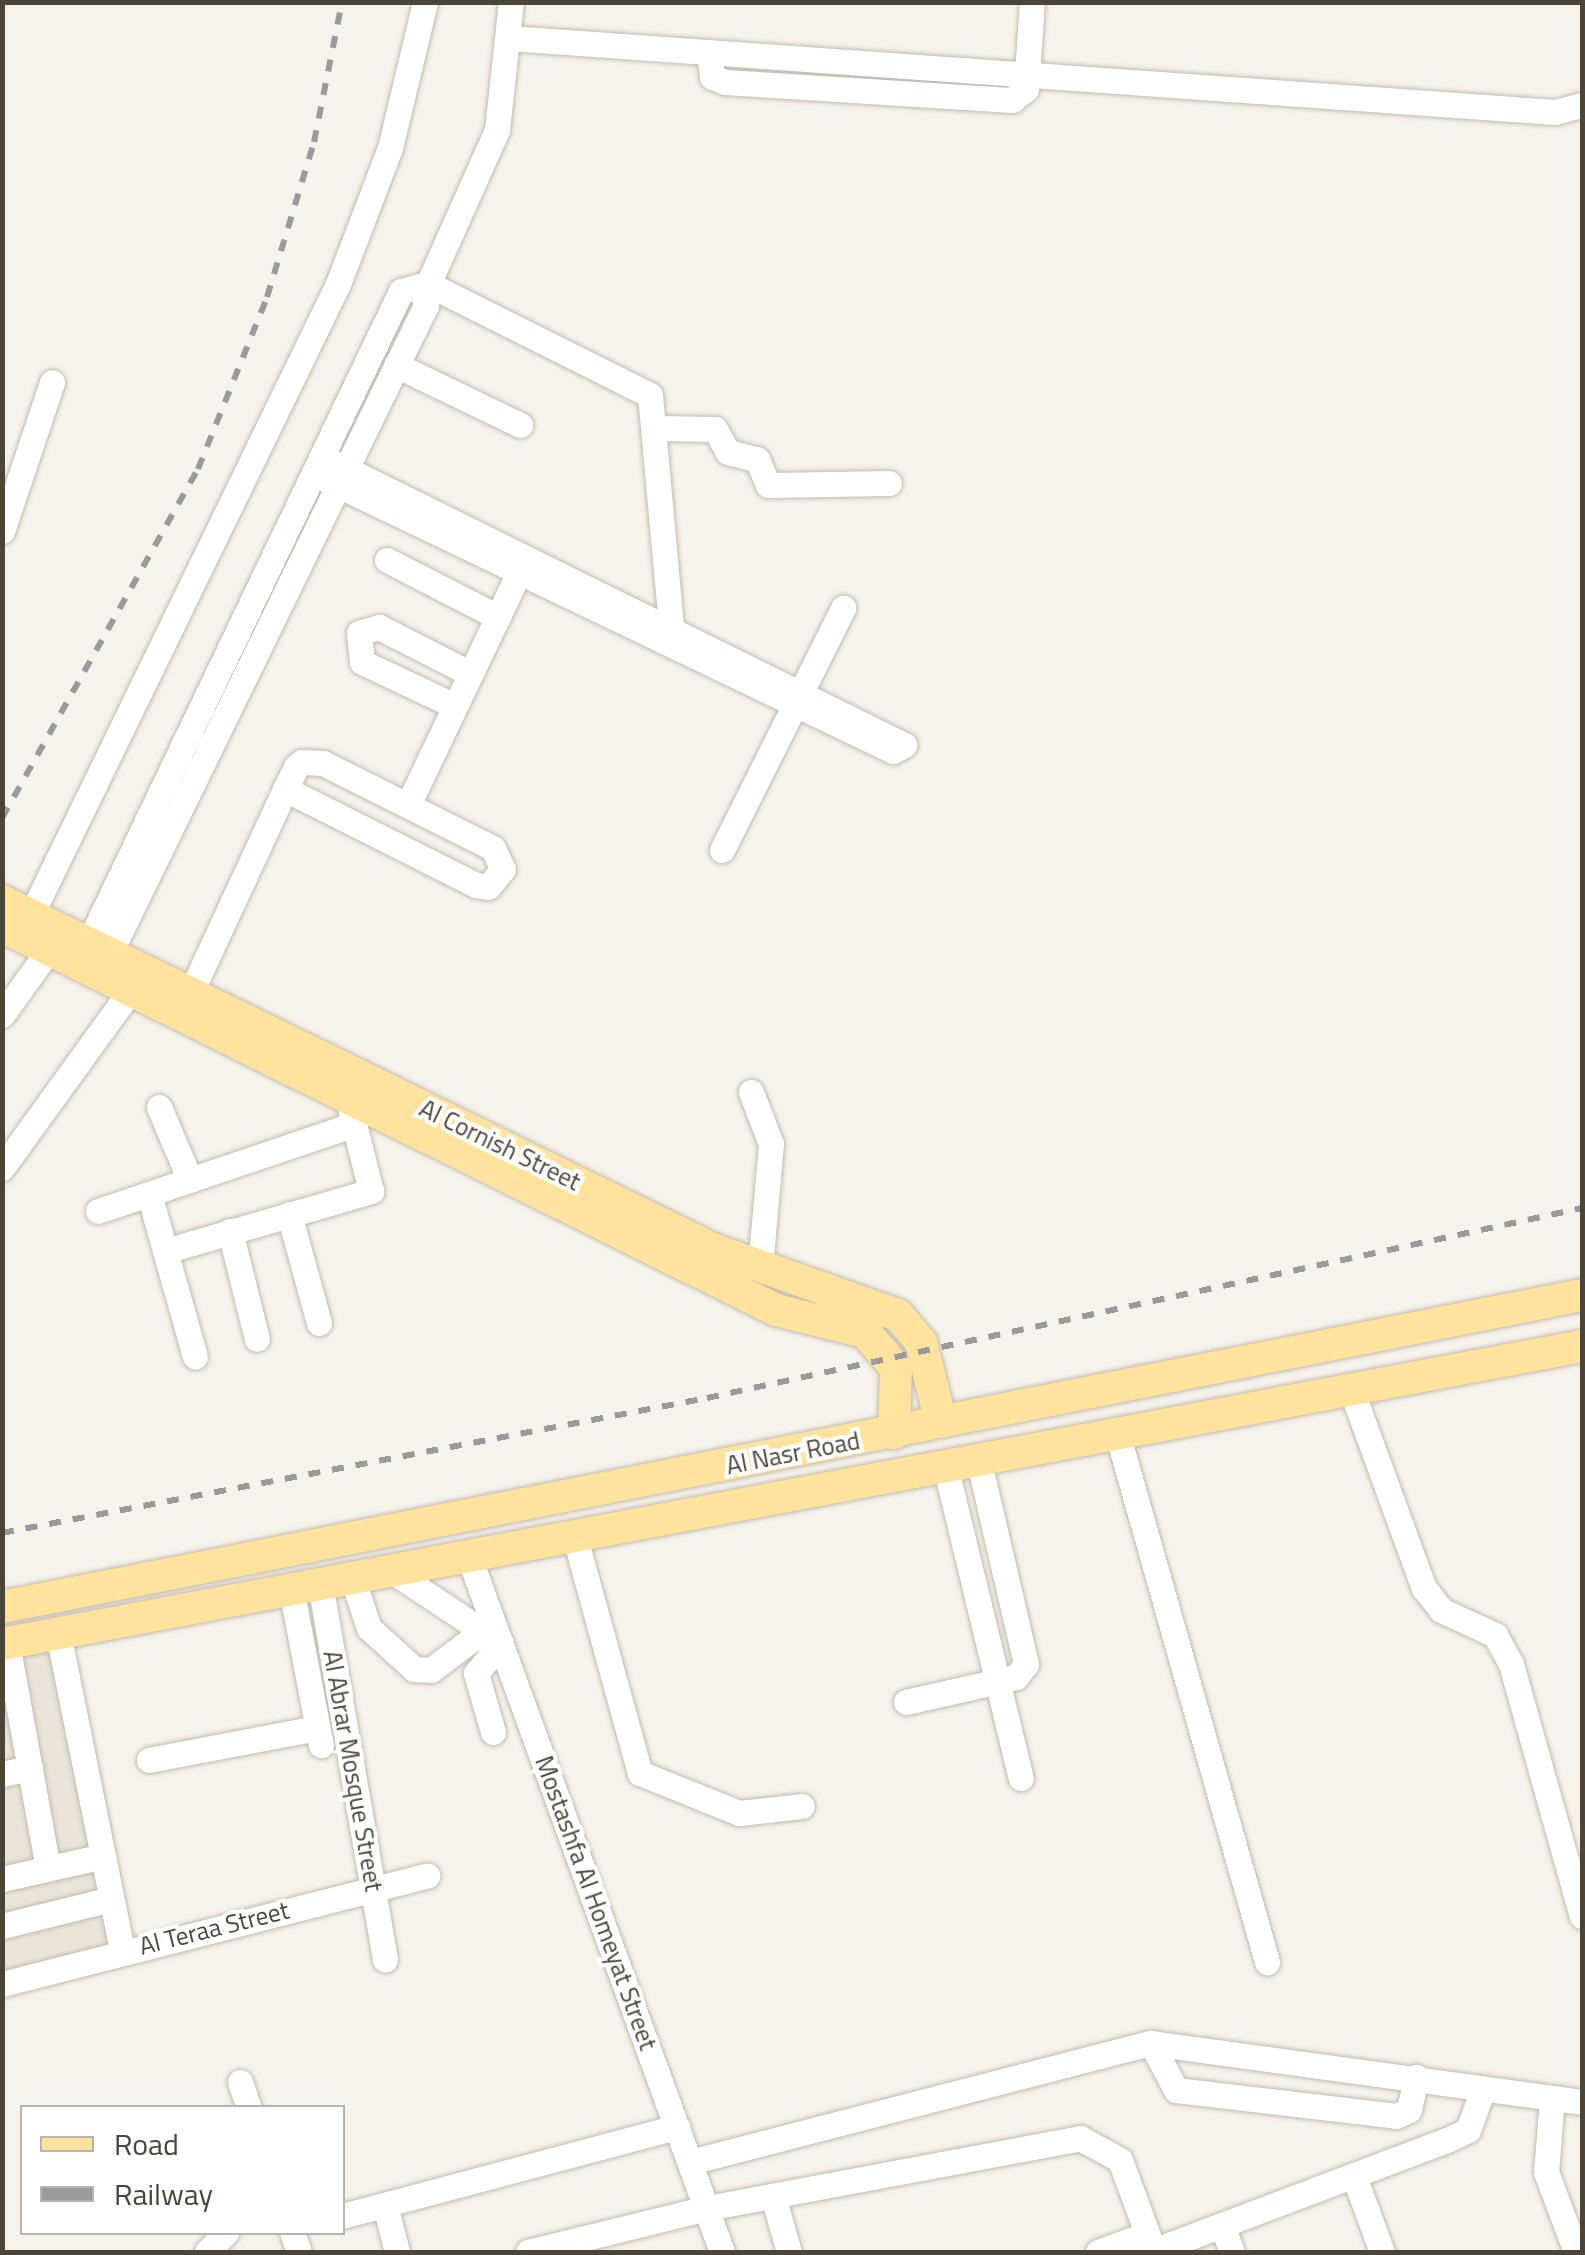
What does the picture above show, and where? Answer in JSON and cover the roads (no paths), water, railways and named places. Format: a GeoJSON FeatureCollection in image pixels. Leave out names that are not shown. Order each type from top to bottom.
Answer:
{"type":"FeatureCollection","features":[{"type":"Feature","properties":{"kind":"main road","name":"Al Cornish Street"},"geometry":{"type":"LineString","coordinates":[[12,914],[99,949],[136,982],[351,1112],[752,1282],[905,1320],[921,1342],[942,1422]]}},
{"type":"Feature","properties":{"kind":"main road","name":"Al Cornish Street"},"geometry":{"type":"LineString","coordinates":[[12,914],[48,951],[136,982],[190,994],[752,1282],[876,1340],[896,1368],[894,1433]]}},
{"type":"Feature","properties":{"kind":"main road","name":"Al Nasr Road"},"geometry":{"type":"LineString","coordinates":[[2,1607],[1582,1295]]}},
{"type":"Feature","properties":{"kind":"main road","name":"Al Nasr Road"},"geometry":{"type":"LineString","coordinates":[[5,1643],[1582,1346]]}},
{"type":"Feature","properties":{"kind":"street"},"geometry":{"type":"LineString","coordinates":[[12,914],[338,284],[390,148],[425,2]]}},
{"type":"Feature","properties":{"kind":"street"},"geometry":{"type":"LineString","coordinates":[[99,949],[206,729],[342,477],[492,146],[511,2]]}},
{"type":"Feature","properties":{"kind":"street"},"geometry":{"type":"LineString","coordinates":[[509,38],[709,52],[712,76],[725,82],[1012,100],[1027,76],[1032,2]]}},
{"type":"Feature","properties":{"kind":"street"},"geometry":{"type":"LineString","coordinates":[[1027,76],[1554,112],[1582,105]]}},
{"type":"Feature","properties":{"kind":"street"},"geometry":{"type":"LineString","coordinates":[[206,729],[318,466],[401,291],[413,284],[635,381],[650,395],[655,428],[659,626]]}},
{"type":"Feature","properties":{"kind":"street"},"geometry":{"type":"LineString","coordinates":[[396,365],[520,424]]}},
{"type":"Feature","properties":{"kind":"street"},"geometry":{"type":"LineString","coordinates":[[2,531],[52,382]]}},
{"type":"Feature","properties":{"kind":"street"},"geometry":{"type":"LineString","coordinates":[[655,428],[715,429],[728,452],[757,459],[764,484],[889,483]]}},
{"type":"Feature","properties":{"kind":"street"},"geometry":{"type":"LineString","coordinates":[[318,466],[519,566],[659,626],[798,696]]}},
{"type":"Feature","properties":{"kind":"street"},"geometry":{"type":"LineString","coordinates":[[387,560],[498,617]]}},
{"type":"Feature","properties":{"kind":"street"},"geometry":{"type":"LineString","coordinates":[[413,853],[413,808],[519,566]]}},
{"type":"Feature","properties":{"kind":"street"},"geometry":{"type":"LineString","coordinates":[[722,850],[843,608]]}},
{"type":"Feature","properties":{"kind":"street"},"geometry":{"type":"LineString","coordinates":[[455,706],[362,662],[358,634],[379,628],[470,674]]}},
{"type":"Feature","properties":{"kind":"street"},"geometry":{"type":"LineString","coordinates":[[190,994],[296,767],[316,760],[494,848],[498,880],[476,885],[286,789]]}},
{"type":"Feature","properties":{"kind":"street"},"geometry":{"type":"LineString","coordinates":[[382,838],[413,808]]}},
{"type":"Feature","properties":{"kind":"street"},"geometry":{"type":"LineString","coordinates":[[2,1015],[48,951]]}},
{"type":"Feature","properties":{"kind":"street"},"geometry":{"type":"LineString","coordinates":[[2,1168],[136,982]]}},
{"type":"Feature","properties":{"kind":"street"},"geometry":{"type":"LineString","coordinates":[[751,1092],[772,1144],[752,1282]]}},
{"type":"Feature","properties":{"kind":"street"},"geometry":{"type":"LineString","coordinates":[[158,1108],[190,1180]]}},
{"type":"Feature","properties":{"kind":"street"},"geometry":{"type":"LineString","coordinates":[[98,1211],[190,1180],[351,1112],[373,1188],[165,1250]]}},
{"type":"Feature","properties":{"kind":"street"},"geometry":{"type":"LineString","coordinates":[[149,1194],[195,1357]]}},
{"type":"Feature","properties":{"kind":"street"},"geometry":{"type":"LineString","coordinates":[[288,1214],[320,1323]]}},
{"type":"Feature","properties":{"kind":"street"},"geometry":{"type":"LineString","coordinates":[[230,1232],[257,1339]]}},
{"type":"Feature","properties":{"kind":"street"},"geometry":{"type":"LineString","coordinates":[[1352,1389],[1424,1588],[1441,1610],[1495,1635],[1512,1664],[1582,1916]]}},
{"type":"Feature","properties":{"kind":"street"},"geometry":{"type":"LineString","coordinates":[[1118,1436],[1267,1962]]}},
{"type":"Feature","properties":{"kind":"street"},"geometry":{"type":"LineString","coordinates":[[906,1702],[1016,1677],[1027,1648],[979,1462]]}},
{"type":"Feature","properties":{"kind":"street"},"geometry":{"type":"LineString","coordinates":[[946,1468],[1021,1778]]}},
{"type":"Feature","properties":{"kind":"street"},"geometry":{"type":"LineString","coordinates":[[574,1534],[640,1773],[740,1813],[802,1806]]}},
{"type":"Feature","properties":{"kind":"street","name":"Mostashfa Al Homeyat Street"},"geometry":{"type":"LineString","coordinates":[[468,1554],[494,1639],[722,2252]]}},
{"type":"Feature","properties":{"kind":"street"},"geometry":{"type":"LineString","coordinates":[[388,1570],[494,1639]]}},
{"type":"Feature","properties":{"kind":"street"},"geometry":{"type":"LineString","coordinates":[[321,1582],[414,1669],[431,1670],[494,1639]]}},
{"type":"Feature","properties":{"kind":"street"},"geometry":{"type":"LineString","coordinates":[[149,1760],[319,1736],[321,1582]]}},
{"type":"Feature","properties":{"kind":"street","name":"Al Abrar Mosque Street"},"geometry":{"type":"LineString","coordinates":[[321,1582],[385,1959]]}},
{"type":"Feature","properties":{"kind":"street"},"geometry":{"type":"LineString","coordinates":[[58,1633],[122,1950]]}},
{"type":"Feature","properties":{"kind":"street"},"geometry":{"type":"LineString","coordinates":[[493,1732],[476,1673],[494,1639]]}},
{"type":"Feature","properties":{"kind":"street"},"geometry":{"type":"LineString","coordinates":[[5,1643],[20,1756],[48,1868]]}},
{"type":"Feature","properties":{"kind":"street"},"geometry":{"type":"LineString","coordinates":[[2,1774],[20,1756]]}},
{"type":"Feature","properties":{"kind":"street"},"geometry":{"type":"LineString","coordinates":[[2,1879],[103,1856]]}},
{"type":"Feature","properties":{"kind":"street","name":"Al Teraa Street"},"geometry":{"type":"LineString","coordinates":[[2,1984],[122,1950],[427,1876]]}},
{"type":"Feature","properties":{"kind":"street"},"geometry":{"type":"LineString","coordinates":[[2,1926],[112,1899]]}},
{"type":"Feature","properties":{"kind":"street"},"geometry":{"type":"LineString","coordinates":[[1151,2043],[1164,2082],[1176,2090],[1396,2116],[1410,2110],[1416,2078]]}},
{"type":"Feature","properties":{"kind":"street"},"geometry":{"type":"LineString","coordinates":[[690,2162],[1151,2043],[1582,2102]]}},
{"type":"Feature","properties":{"kind":"street"},"geometry":{"type":"LineString","coordinates":[[240,2082],[248,2105]]}},
{"type":"Feature","properties":{"kind":"street"},"geometry":{"type":"LineString","coordinates":[[1098,2252],[1151,2246],[1222,2225],[1468,2130],[1483,2088]]}},
{"type":"Feature","properties":{"kind":"street"},"geometry":{"type":"LineString","coordinates":[[1552,2098],[1546,2172],[1573,2218],[1576,2252]]}},
{"type":"Feature","properties":{"kind":"street"},"geometry":{"type":"LineString","coordinates":[[345,2215],[677,2127]]}},
{"type":"Feature","properties":{"kind":"street"},"geometry":{"type":"LineString","coordinates":[[528,2252],[629,2241],[707,2208],[1080,2138],[1120,2160],[1151,2246]]}},
{"type":"Feature","properties":{"kind":"street"},"geometry":{"type":"LineString","coordinates":[[1354,2176],[1382,2252]]}},
{"type":"Feature","properties":{"kind":"street"},"geometry":{"type":"LineString","coordinates":[[773,2196],[789,2252]]}},
{"type":"Feature","properties":{"kind":"street"},"geometry":{"type":"LineString","coordinates":[[384,2204],[396,2252]]}},
{"type":"Feature","properties":{"kind":"street"},"geometry":{"type":"LineString","coordinates":[[1222,2225],[1232,2252]]}},
{"type":"Feature","properties":{"kind":"railway"},"geometry":{"type":"LineString","coordinates":[[2,818],[198,469],[267,297],[314,142],[342,2]]}},
{"type":"Feature","properties":{"kind":"railway"},"geometry":{"type":"LineString","coordinates":[[2,1533],[707,1398],[1582,1208]]}}]}
